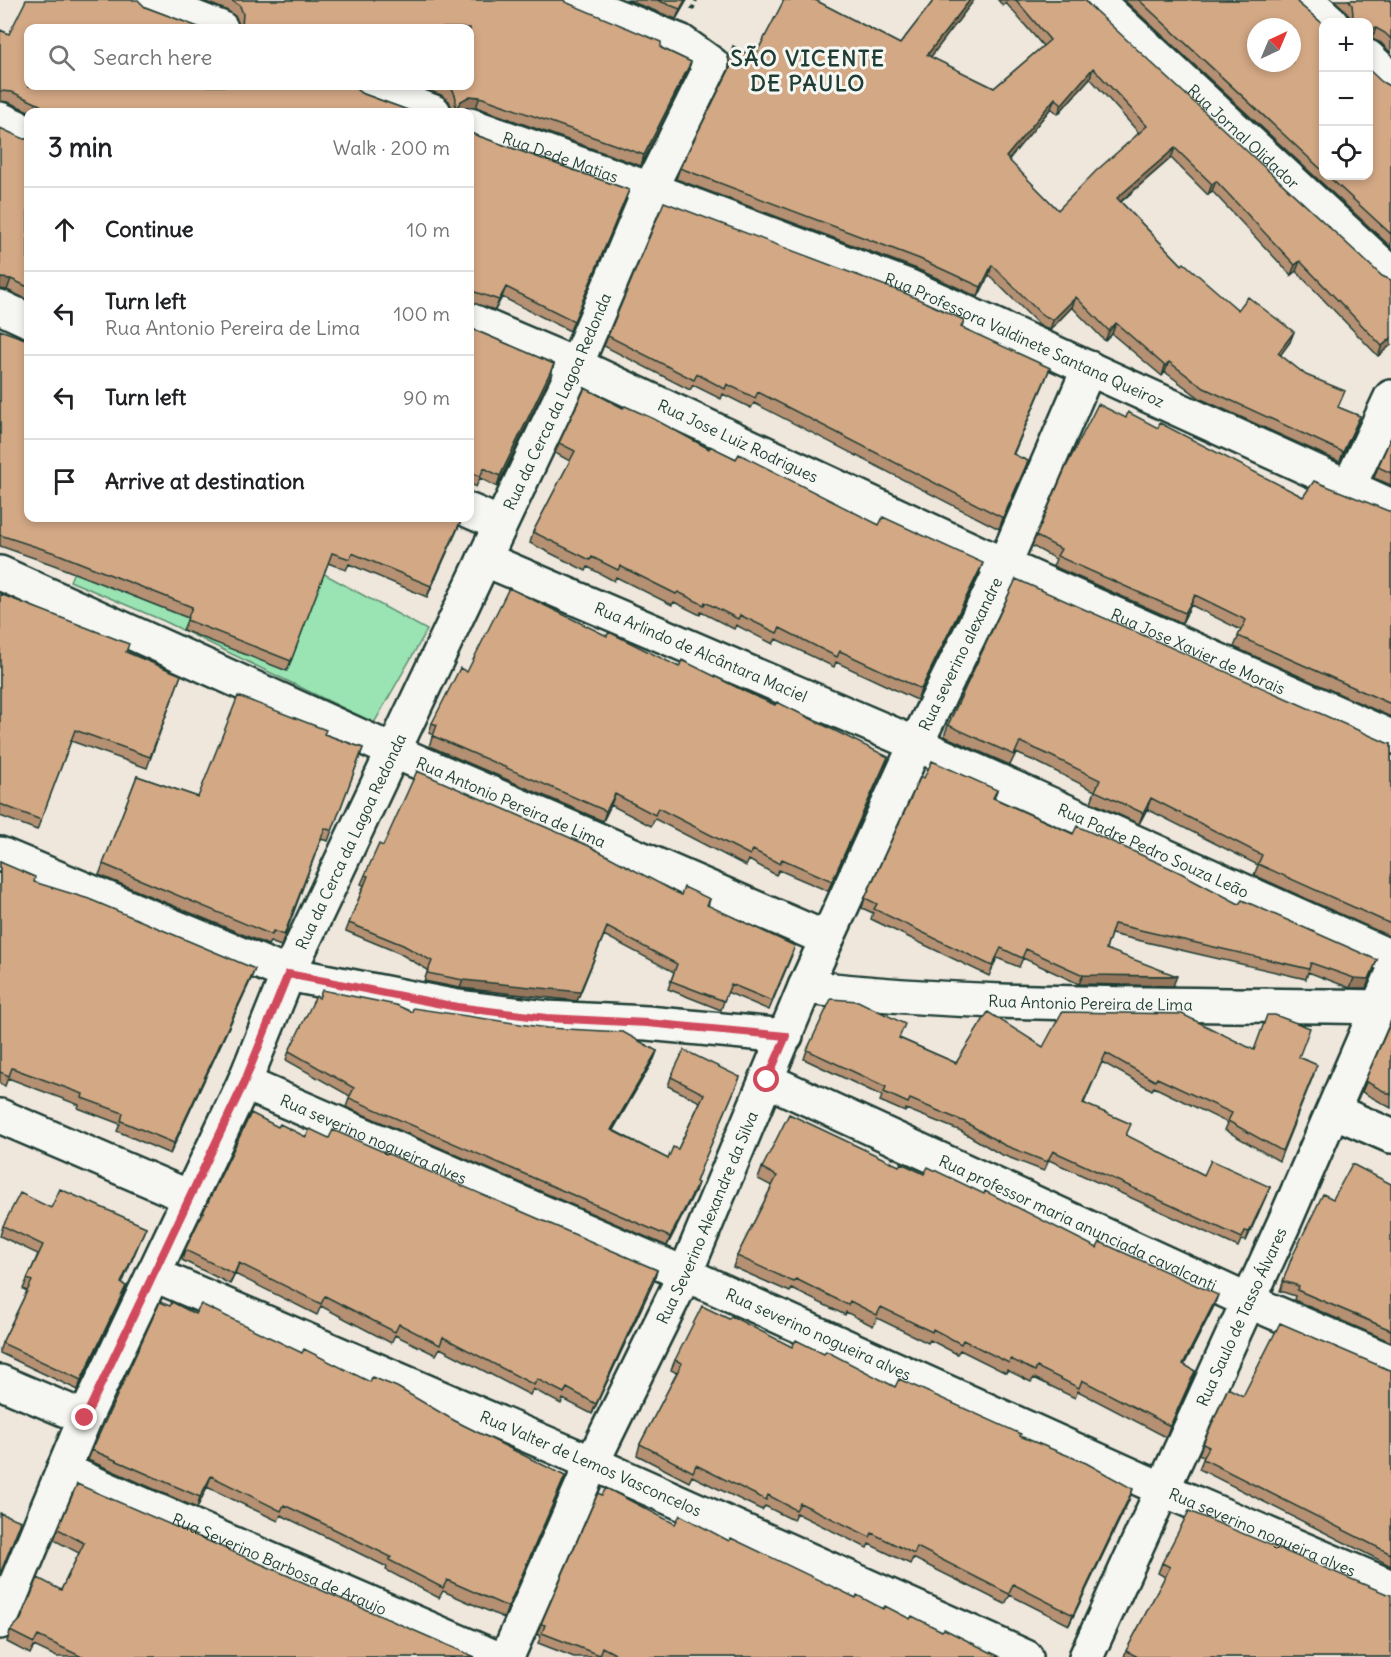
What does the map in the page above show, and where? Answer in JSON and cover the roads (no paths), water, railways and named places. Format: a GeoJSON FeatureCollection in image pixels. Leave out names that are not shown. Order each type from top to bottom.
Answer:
{"type":"FeatureCollection","features":[{"type":"Feature","properties":{"kind":"street"},"geometry":{"type":"LineString","coordinates":[[150,0],[211,24]]}},
{"type":"Feature","properties":{"kind":"street","name":"Rua da Cerca da Lagoa Redonda"},"geometry":{"type":"LineString","coordinates":[[0,1622],[85,1418],[244,1083],[288,974],[576,365],[650,189],[711,64],[680,41],[575,0]]}},
{"type":"Feature","properties":{"kind":"street","name":"Rua Jornal Olidador"},"geometry":{"type":"LineString","coordinates":[[1096,0],[1391,273]]}},
{"type":"Feature","properties":{"kind":"street"},"geometry":{"type":"LineString","coordinates":[[1307,0],[1327,18]]}},
{"type":"Feature","properties":{"kind":"street"},"geometry":{"type":"LineString","coordinates":[[1373,62],[1391,78]]}},
{"type":"Feature","properties":{"kind":"street"},"geometry":{"type":"LineString","coordinates":[[375,90],[423,108]]}},
{"type":"Feature","properties":{"kind":"street"},"geometry":{"type":"LineString","coordinates":[[0,119],[24,130]]}},
{"type":"Feature","properties":{"kind":"street","name":"Rua Dede Matias"},"geometry":{"type":"LineString","coordinates":[[474,126],[650,189]]}},
{"type":"Feature","properties":{"kind":"street","name":"Rua Professora Valdinete Santana Queiroz"},"geometry":{"type":"LineString","coordinates":[[650,189],[910,287],[1391,506]]}},
{"type":"Feature","properties":{"kind":"street"},"geometry":{"type":"LineString","coordinates":[[0,307],[24,318]]}},
{"type":"Feature","properties":{"kind":"street","name":"Rua Jose Luiz Rodrigues"},"geometry":{"type":"LineString","coordinates":[[474,322],[576,365],[1004,565]]}},
{"type":"Feature","properties":{"kind":"street"},"geometry":{"type":"LineString","coordinates":[[1004,565],[1089,368]]}},
{"type":"Feature","properties":{"kind":"street"},"geometry":{"type":"LineString","coordinates":[[1350,486],[1391,397]]}},
{"type":"Feature","properties":{"kind":"street"},"geometry":{"type":"LineString","coordinates":[[474,513],[500,524]]}},
{"type":"Feature","properties":{"kind":"street","name":"Rua Arlindo de Alcântara Maciel"},"geometry":{"type":"LineString","coordinates":[[483,559],[916,744]]}},
{"type":"Feature","properties":{"kind":"street","name":"Rua Jose Xavier de Morais"},"geometry":{"type":"LineString","coordinates":[[1004,565],[1391,736]]}},
{"type":"Feature","properties":{"kind":"street","name":"Rua severino alexandre"},"geometry":{"type":"LineString","coordinates":[[916,744],[1004,565]]}},
{"type":"Feature","properties":{"kind":"street","name":"Rua Antonio Pereira de Lima"},"geometry":{"type":"LineString","coordinates":[[0,573],[393,752],[827,939]]}},
{"type":"Feature","properties":{"kind":"street","name":"Rua Severino Alexandre da Silva"},"geometry":{"type":"LineString","coordinates":[[507,1657],[592,1463],[685,1274],[805,987],[916,744]]}},
{"type":"Feature","properties":{"kind":"street","name":"Rua Padre Pedro Souza Leão"},"geometry":{"type":"LineString","coordinates":[[916,744],[1388,983]]}},
{"type":"Feature","properties":{"kind":"street"},"geometry":{"type":"LineString","coordinates":[[0,854],[288,974],[457,1007],[546,1018],[647,1023],[786,1036]]}},
{"type":"Feature","properties":{"kind":"street","name":"Rua Antonio Pereira de Lima"},"geometry":{"type":"LineString","coordinates":[[805,987],[858,993],[990,999],[1388,983]]}},
{"type":"Feature","properties":{"kind":"street","name":"Rua Saulo de Tasso Álvares"},"geometry":{"type":"LineString","coordinates":[[1086,1657],[1334,1111],[1388,983]]}},
{"type":"Feature","properties":{"kind":"street","name":"Rua professor maria anunciada cavalcanti"},"geometry":{"type":"LineString","coordinates":[[767,1080],[1248,1301],[1391,1362]]}},
{"type":"Feature","properties":{"kind":"street","name":"Rua severino nogueira alves"},"geometry":{"type":"LineString","coordinates":[[244,1083],[685,1274],[1162,1489],[1391,1587]]}},
{"type":"Feature","properties":{"kind":"street"},"geometry":{"type":"LineString","coordinates":[[1334,1111],[1391,1136]]}},
{"type":"Feature","properties":{"kind":"street"},"geometry":{"type":"LineString","coordinates":[[0,1116],[189,1197]]}},
{"type":"Feature","properties":{"kind":"street","name":"Rua Valter de Lemos Vasconcelos"},"geometry":{"type":"LineString","coordinates":[[153,1274],[592,1463],[1026,1657]]}},
{"type":"Feature","properties":{"kind":"street"},"geometry":{"type":"LineString","coordinates":[[0,1382],[85,1418]]}},
{"type":"Feature","properties":{"kind":"street","name":"Rua Severino Barbosa de Araujo"},"geometry":{"type":"LineString","coordinates":[[63,1470],[494,1657]]}},
{"type":"Feature","properties":{"kind":"district","name":"SÃO VICENTE DE PAULO"},"geometry":{"type":"Point","coordinates":[808,70]}}]}
